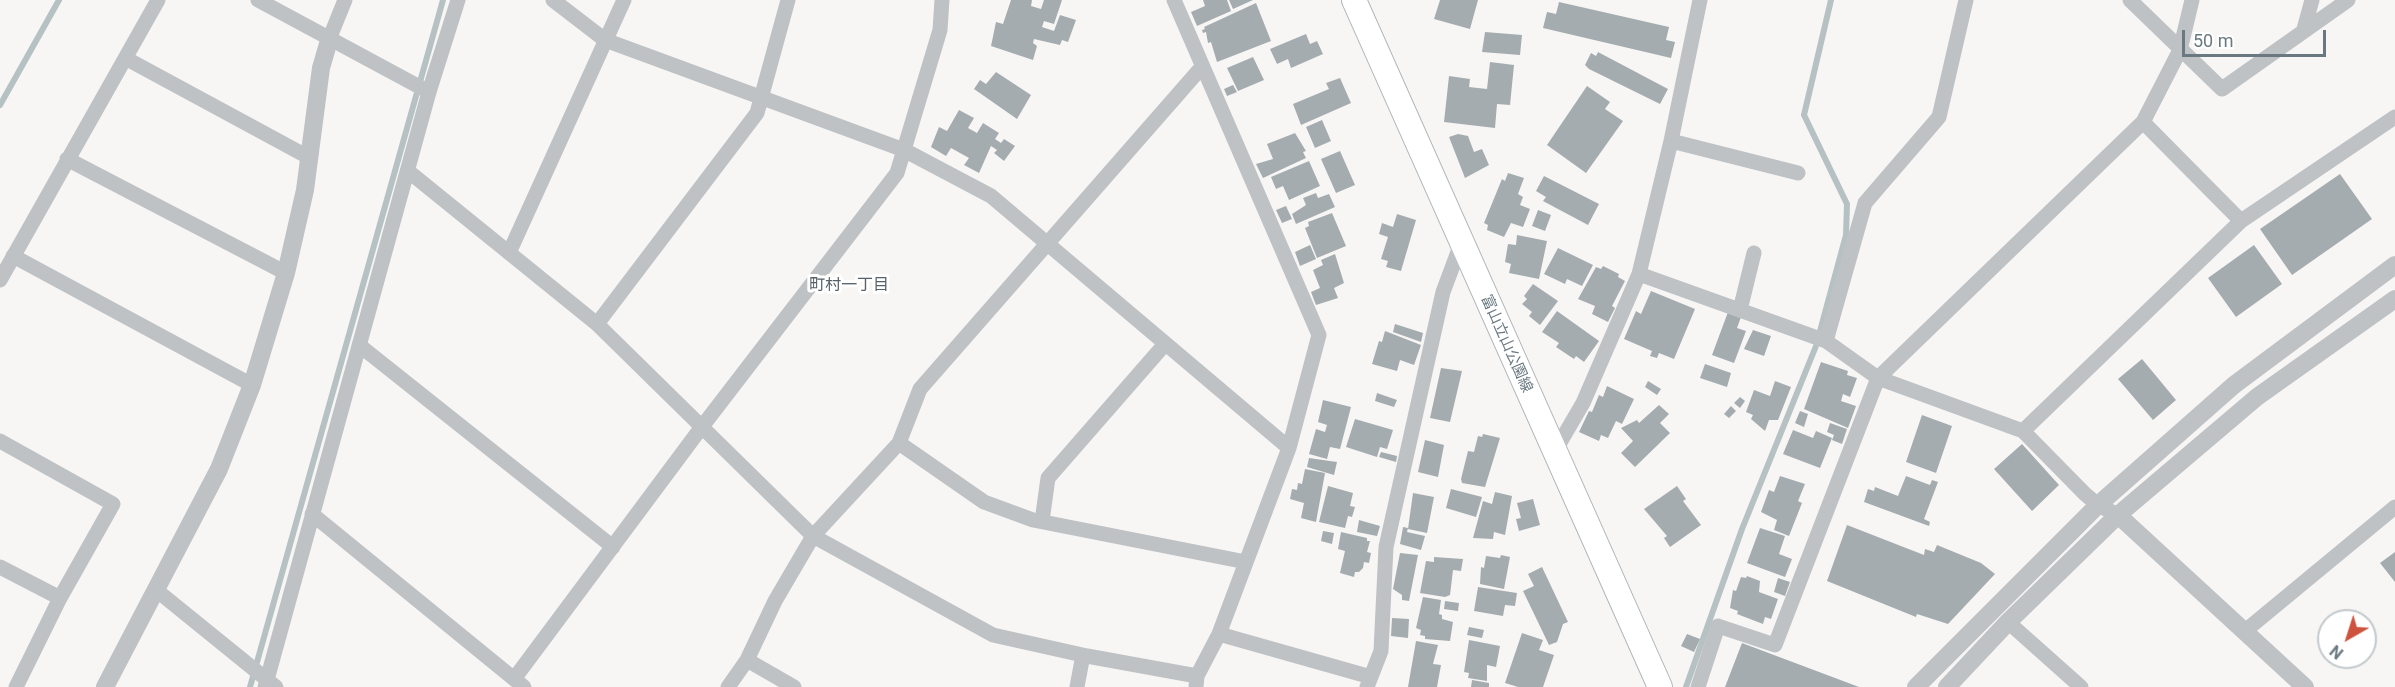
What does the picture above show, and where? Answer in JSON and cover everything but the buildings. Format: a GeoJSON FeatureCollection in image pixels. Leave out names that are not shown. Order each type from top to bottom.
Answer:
{"type":"FeatureCollection","features":[{"type":"Feature","properties":{"kind":"main road","name":"富山立山公園線"},"geometry":{"type":"LineString","coordinates":[[1354,0],[1660,687]]}},
{"type":"Feature","properties":{"kind":"street"},"geometry":{"type":"LineString","coordinates":[[0,280],[158,0]]}},
{"type":"Feature","properties":{"kind":"street"},"geometry":{"type":"LineString","coordinates":[[258,0],[429,92]]}},
{"type":"Feature","properties":{"kind":"street"},"geometry":{"type":"LineString","coordinates":[[105,687],[219,469],[252,385],[286,273],[309,158],[321,68],[330,37],[345,0]]}},
{"type":"Feature","properties":{"kind":"street"},"geometry":{"type":"LineString","coordinates":[[155,590],[269,684],[312,514],[429,92],[458,0]]}},
{"type":"Feature","properties":{"kind":"street"},"geometry":{"type":"LineString","coordinates":[[553,0],[605,40],[904,150],[991,196],[1289,448]]}},
{"type":"Feature","properties":{"kind":"street"},"geometry":{"type":"LineString","coordinates":[[509,253],[624,0]]}},
{"type":"Feature","properties":{"kind":"street"},"geometry":{"type":"LineString","coordinates":[[597,324],[757,113],[764,97],[788,0]]}},
{"type":"Feature","properties":{"kind":"street"},"geometry":{"type":"LineString","coordinates":[[312,514],[519,683],[613,547],[701,428],[897,173],[940,30],[942,0]]}},
{"type":"Feature","properties":{"kind":"street"},"geometry":{"type":"LineString","coordinates":[[408,171],[597,324],[813,536],[993,635],[1196,681],[1219,634],[1289,448],[1319,335],[1219,102],[1201,68],[1174,0]]}},
{"type":"Feature","properties":{"kind":"street"},"geometry":{"type":"LineString","coordinates":[[1555,451],[1583,403],[1639,274],[1671,141],[1700,0]]}},
{"type":"Feature","properties":{"kind":"street"},"geometry":{"type":"LineString","coordinates":[[1826,341],[1865,202],[1940,117],[1966,0]]}},
{"type":"Feature","properties":{"kind":"street"},"geometry":{"type":"LineString","coordinates":[[2130,0],[2222,89],[2348,0]]}},
{"type":"Feature","properties":{"kind":"street"},"geometry":{"type":"LineString","coordinates":[[1698,687],[1718,626],[1775,645],[1878,378],[2143,122],[2180,50],[2192,0]]}},
{"type":"Feature","properties":{"kind":"street"},"geometry":{"type":"LineString","coordinates":[[2304,29],[2312,0]]}},
{"type":"Feature","properties":{"kind":"street"},"geometry":{"type":"LineString","coordinates":[[127,58],[309,158]]}},
{"type":"Feature","properties":{"kind":"street"},"geometry":{"type":"LineString","coordinates":[[728,687],[747,660],[775,601],[813,536],[900,443],[920,389],[1201,68]]}},
{"type":"Feature","properties":{"kind":"street"},"geometry":{"type":"LineString","coordinates":[[2023,431],[2241,220],[2395,117]]}},
{"type":"Feature","properties":{"kind":"street"},"geometry":{"type":"LineString","coordinates":[[2143,122],[2241,220]]}},
{"type":"Feature","properties":{"kind":"street"},"geometry":{"type":"LineString","coordinates":[[1671,141],[1798,172]]}},
{"type":"Feature","properties":{"kind":"street"},"geometry":{"type":"LineString","coordinates":[[67,159],[286,273]]}},
{"type":"Feature","properties":{"kind":"street"},"geometry":{"type":"LineString","coordinates":[[1219,634],[1369,682],[1381,651],[1386,547],[1443,292],[1461,244]]}},
{"type":"Feature","properties":{"kind":"street"},"geometry":{"type":"LineString","coordinates":[[1740,310],[1754,253]]}},
{"type":"Feature","properties":{"kind":"street"},"geometry":{"type":"LineString","coordinates":[[13,256],[252,385]]}},
{"type":"Feature","properties":{"kind":"street"},"geometry":{"type":"LineString","coordinates":[[1916,687],[2098,505],[2234,386],[2395,265]]}},
{"type":"Feature","properties":{"kind":"street"},"geometry":{"type":"LineString","coordinates":[[1639,274],[1826,341],[1878,378],[2023,431],[2098,505],[2118,515],[2305,687]]}},
{"type":"Feature","properties":{"kind":"street"},"geometry":{"type":"LineString","coordinates":[[1947,687],[2008,622],[2118,515],[2257,397],[2395,298]]}},
{"type":"Feature","properties":{"kind":"street"},"geometry":{"type":"LineString","coordinates":[[1042,521],[1048,478],[1165,344]]}},
{"type":"Feature","properties":{"kind":"street"},"geometry":{"type":"LineString","coordinates":[[359,345],[613,547]]}},
{"type":"Feature","properties":{"kind":"street"},"geometry":{"type":"LineString","coordinates":[[0,441],[113,504],[60,598],[16,687]]}},
{"type":"Feature","properties":{"kind":"street"},"geometry":{"type":"LineString","coordinates":[[900,443],[984,502],[1042,521],[1246,562]]}},
{"type":"Feature","properties":{"kind":"street"},"geometry":{"type":"LineString","coordinates":[[2245,632],[2395,507]]}},
{"type":"Feature","properties":{"kind":"street"},"geometry":{"type":"LineString","coordinates":[[0,567],[60,598]]}},
{"type":"Feature","properties":{"kind":"street"},"geometry":{"type":"LineString","coordinates":[[2008,622],[2081,687]]}},
{"type":"Feature","properties":{"kind":"street"},"geometry":{"type":"LineString","coordinates":[[1077,687],[1083,655]]}},
{"type":"Feature","properties":{"kind":"street"},"geometry":{"type":"LineString","coordinates":[[747,660],[794,687]]}},
{"type":"Feature","properties":{"kind":"waterway"},"geometry":{"type":"LineString","coordinates":[[0,105],[59,0]]}},
{"type":"Feature","properties":{"kind":"waterway"},"geometry":{"type":"LineString","coordinates":[[250,687],[443,0]]}},
{"type":"Feature","properties":{"kind":"waterway"},"geometry":{"type":"LineString","coordinates":[[1686,687],[1742,529],[1816,346],[1846,235],[1847,204],[1804,115],[1831,0]]}},
{"type":"Feature","properties":{"kind":"district","name":"町村一丁目"},"geometry":{"type":"Point","coordinates":[849,286]}}]}
